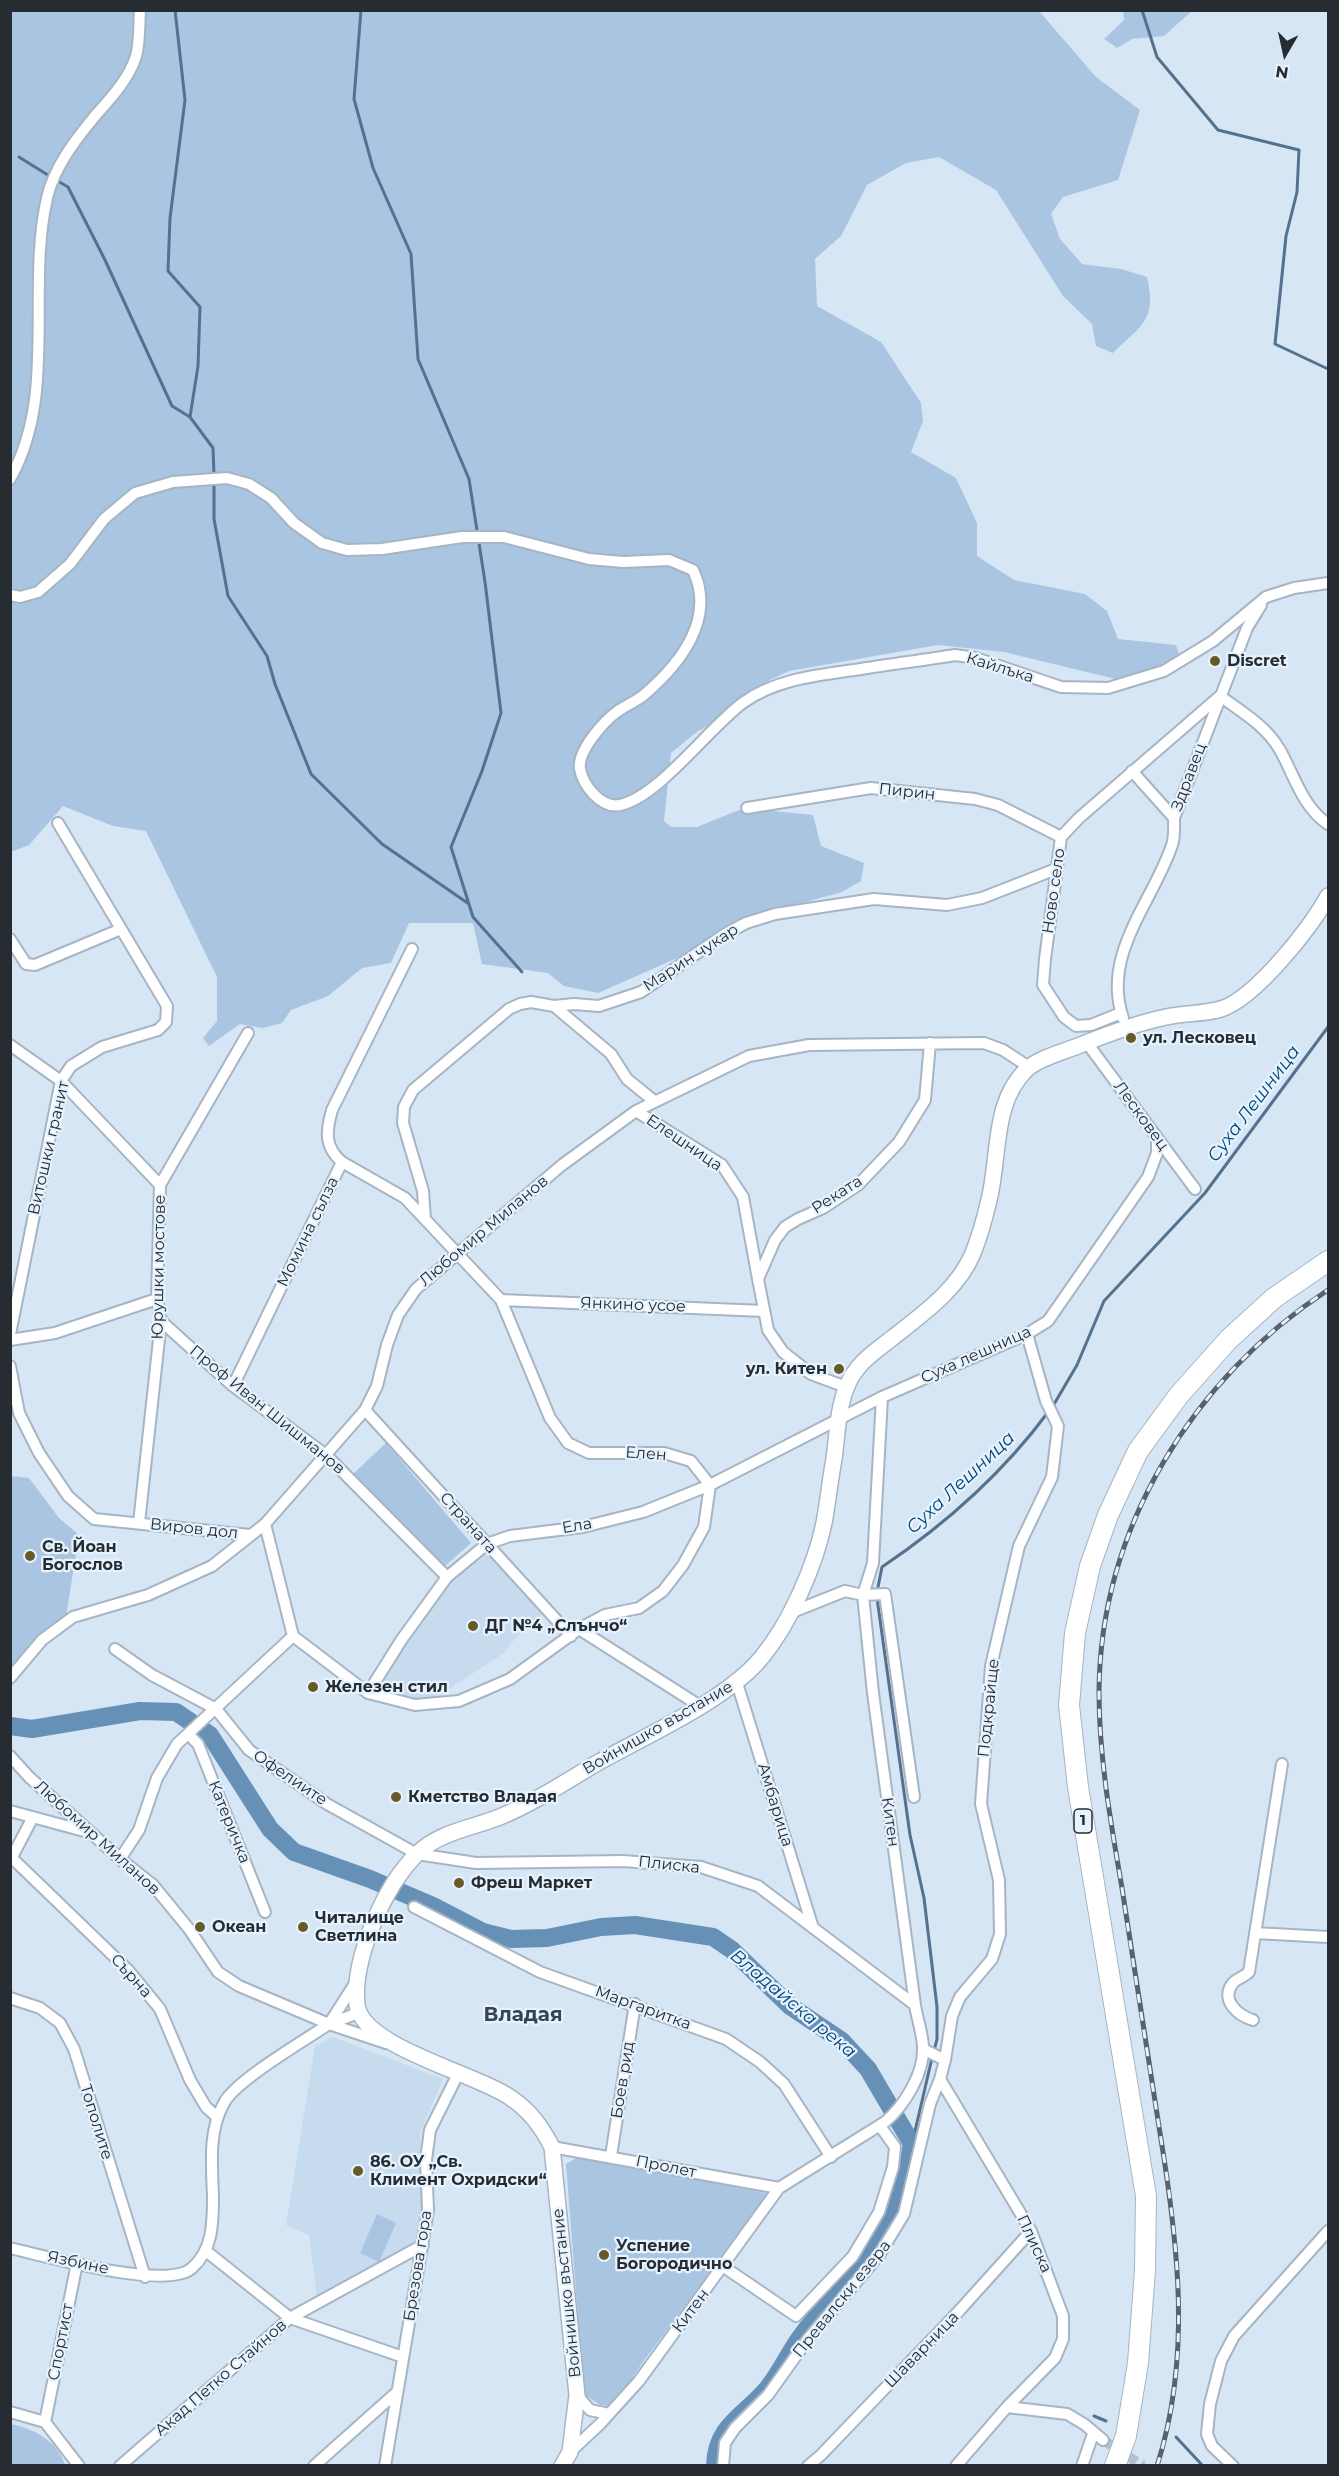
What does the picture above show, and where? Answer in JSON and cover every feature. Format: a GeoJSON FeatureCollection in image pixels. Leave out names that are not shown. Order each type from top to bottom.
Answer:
{"type":"FeatureCollection","features":[{"type":"Feature","properties":{"kind":"highway","name":"1"},"geometry":{"type":"LineString","coordinates":[[1115,2466],[1126,2436],[1138,2363],[1145,2270],[1146,2196],[1078,1787],[1069,1705],[1075,1633],[1090,1566],[1108,1515],[1138,1451],[1179,1395],[1229,1339],[1274,1298],[1329,1261]]}},
{"type":"Feature","properties":{"kind":"street"},"geometry":{"type":"LineString","coordinates":[[10,480],[20,463],[31,431],[37,393],[40,260],[48,197],[61,163],[93,118],[121,86],[136,56],[140,10]]}},
{"type":"Feature","properties":{"kind":"street","name":"Кайлъка"},"geometry":{"type":"LineString","coordinates":[[10,595],[20,597],[38,592],[70,564],[104,519],[135,493],[173,482],[221,478],[249,484],[271,498],[294,523],[322,543],[347,550],[382,549],[471,537],[504,537],[589,559],[623,562],[669,560],[693,570],[699,584],[702,604],[697,629],[675,662],[644,695],[617,711],[584,748],[579,762],[582,779],[598,799],[617,806],[644,796],[744,702],[772,687],[799,678],[955,655],[976,658],[1061,687],[1108,688],[1164,671],[1213,641],[1266,597],[1294,588],[1329,583]]}},
{"type":"Feature","properties":{"kind":"street","name":"Здравец"},"geometry":{"type":"LineString","coordinates":[[1127,1029],[1118,997],[1119,966],[1126,942],[1173,843],[1174,818],[1220,696],[1247,628],[1266,597]]}},
{"type":"Feature","properties":{"kind":"street"},"geometry":{"type":"LineString","coordinates":[[1220,696],[1256,722],[1279,748],[1306,801],[1320,819],[1329,824]]}},
{"type":"Feature","properties":{"kind":"street","name":"Ново село"},"geometry":{"type":"LineString","coordinates":[[1121,1013],[1091,1025],[1076,1026],[1064,1017],[1043,985],[1061,837],[1132,771],[1220,696]]}},
{"type":"Feature","properties":{"kind":"street"},"geometry":{"type":"LineString","coordinates":[[1132,771],[1174,818]]}},
{"type":"Feature","properties":{"kind":"street","name":"Пирин"},"geometry":{"type":"LineString","coordinates":[[747,808],[871,788],[975,799],[998,806],[1061,837]]}},
{"type":"Feature","properties":{"kind":"street","name":"Витошки гранит"},"geometry":{"type":"LineString","coordinates":[[10,1334],[61,1082],[71,1066],[102,1047],[158,1030],[166,1022],[167,1006],[58,823]]}},
{"type":"Feature","properties":{"kind":"street","name":"Марин чукар"},"geometry":{"type":"LineString","coordinates":[[425,1219],[423,1191],[403,1123],[404,1107],[413,1090],[509,1009],[531,1002],[554,1006],[574,1004],[599,1006],[641,992],[722,936],[746,923],[775,914],[874,899],[947,905],[982,898],[1056,869]]}},
{"type":"Feature","properties":{"kind":"street"},"geometry":{"type":"LineString","coordinates":[[1029,1067],[1086,1042],[1162,1017],[1220,1010],[1233,1004],[1251,990],[1285,956],[1322,909],[1329,896]]}},
{"type":"Feature","properties":{"kind":"street"},"geometry":{"type":"LineString","coordinates":[[10,939],[26,964],[35,964],[121,929]]}},
{"type":"Feature","properties":{"kind":"street","name":"Момина сълза"},"geometry":{"type":"LineString","coordinates":[[233,1386],[342,1162],[333,1154],[328,1142],[326,1130],[332,1110],[412,949]]}},
{"type":"Feature","properties":{"kind":"street"},"geometry":{"type":"LineString","coordinates":[[554,1006],[611,1054],[627,1078],[654,1101]]}},
{"type":"Feature","properties":{"kind":"street","name":"Юрушки мостове"},"geometry":{"type":"LineString","coordinates":[[139,1523],[161,1321],[157,1299],[160,1185],[248,1033]]}},
{"type":"Feature","properties":{"kind":"street","name":"Лесковец"},"geometry":{"type":"LineString","coordinates":[[1086,1042],[1194,1190]]}},
{"type":"Feature","properties":{"kind":"street","name":"Реката"},"geometry":{"type":"LineString","coordinates":[[758,1280],[775,1240],[785,1227],[798,1218],[823,1208],[858,1185],[899,1142],[925,1100],[930,1043]]}},
{"type":"Feature","properties":{"kind":"street","name":"Любомир Миланов"},"geometry":{"type":"LineString","coordinates":[[10,1678],[42,1640],[73,1617],[148,1594],[212,1566],[265,1524],[365,1410],[377,1386],[387,1344],[398,1315],[416,1289],[562,1165],[636,1111],[749,1056],[809,1045],[984,1043],[1003,1050],[1029,1067]]}},
{"type":"Feature","properties":{"kind":"street"},"geometry":{"type":"LineString","coordinates":[[10,1045],[61,1082],[160,1185]]}},
{"type":"Feature","properties":{"kind":"street","name":"Войнишко въстание"},"geometry":{"type":"LineString","coordinates":[[357,1980],[361,1956],[381,1907],[417,1854],[437,1839],[504,1816],[700,1706],[737,1683],[764,1655],[790,1613],[803,1585],[823,1526],[846,1388],[861,1362],[940,1300],[972,1257],[990,1199],[1005,1101],[1029,1067]]}},
{"type":"Feature","properties":{"kind":"street","name":"Елешница"},"geometry":{"type":"LineString","coordinates":[[636,1111],[722,1165],[743,1197],[758,1280]]}},
{"type":"Feature","properties":{"kind":"street","name":"Суха лешница"},"geometry":{"type":"LineString","coordinates":[[840,1419],[882,1397],[1027,1334],[1048,1321],[1148,1177],[1157,1153],[1157,1138]]}},
{"type":"Feature","properties":{"kind":"street","name":"Елен"},"geometry":{"type":"LineString","coordinates":[[342,1162],[405,1198],[501,1300],[549,1418],[568,1443],[589,1453],[664,1453],[691,1461],[710,1485]]}},
{"type":"Feature","properties":{"kind":"street"},"geometry":{"type":"LineString","coordinates":[[758,1280],[768,1330],[783,1352],[811,1374],[846,1388]]}},
{"type":"Feature","properties":{"kind":"street"},"geometry":{"type":"LineString","coordinates":[[10,1340],[55,1333],[157,1299]]}},
{"type":"Feature","properties":{"kind":"street","name":"Янкино усое"},"geometry":{"type":"LineString","coordinates":[[501,1300],[764,1311]]}},
{"type":"Feature","properties":{"kind":"street","name":"Проф Иван Шишманов"},"geometry":{"type":"LineString","coordinates":[[161,1321],[233,1386],[326,1455],[447,1577]]}},
{"type":"Feature","properties":{"kind":"street","name":"Подкрайще"},"geometry":{"type":"LineString","coordinates":[[940,2079],[952,2016],[960,1997],[992,1959],[1000,1934],[999,1880],[981,1804],[991,1666],[1018,1546],[1052,1477],[1058,1426],[1046,1401],[1027,1334]]}},
{"type":"Feature","properties":{"kind":"street"},"geometry":{"type":"LineString","coordinates":[[10,1366],[19,1413],[39,1453],[68,1496],[94,1519],[139,1523]]}},
{"type":"Feature","properties":{"kind":"street","name":"Китен"},"geometry":{"type":"LineString","coordinates":[[570,2452],[639,2381],[780,2188],[883,2124],[899,2110],[910,2094],[925,2049],[915,2005],[873,1693],[863,1594],[873,1563],[882,1397]]}},
{"type":"Feature","properties":{"kind":"street","name":"Страната"},"geometry":{"type":"LineString","coordinates":[[365,1410],[487,1544],[575,1633],[700,1706]]}},
{"type":"Feature","properties":{"kind":"street","name":"Ела"},"geometry":{"type":"LineString","coordinates":[[368,1693],[402,1639],[447,1577],[487,1544],[510,1536],[583,1527],[643,1512],[710,1485],[840,1419]]}},
{"type":"Feature","properties":{"kind":"street"},"geometry":{"type":"LineString","coordinates":[[265,1524],[293,1636],[368,1693],[415,1705],[459,1701],[510,1679],[575,1633],[605,1615],[639,1608],[663,1592],[683,1565],[704,1527],[710,1485]]}},
{"type":"Feature","properties":{"kind":"street","name":"Виров дол"},"geometry":{"type":"LineString","coordinates":[[139,1523],[250,1535]]}},
{"type":"Feature","properties":{"kind":"street"},"geometry":{"type":"LineString","coordinates":[[790,1613],[845,1591],[885,1594],[914,1797]]}},
{"type":"Feature","properties":{"kind":"street"},"geometry":{"type":"LineString","coordinates":[[120,1859],[139,1830],[157,1778],[177,1744],[293,1636]]}},
{"type":"Feature","properties":{"kind":"street","name":"Офелиите"},"geometry":{"type":"LineString","coordinates":[[115,1649],[152,1676],[216,1709],[249,1750],[327,1804],[417,1854]]}},
{"type":"Feature","properties":{"kind":"street","name":"Амбарица"},"geometry":{"type":"LineString","coordinates":[[737,1683],[813,1928]]}},
{"type":"Feature","properties":{"kind":"street","name":"Катеричка"},"geometry":{"type":"LineString","coordinates":[[188,1734],[198,1744],[265,1912]]}},
{"type":"Feature","properties":{"kind":"street","name":"Любомир Миланов"},"geometry":{"type":"LineString","coordinates":[[10,1756],[18,1767],[120,1859],[153,1885],[189,1929],[218,1972],[239,1986],[328,2024],[400,2048]]}},
{"type":"Feature","properties":{"kind":"street"},"geometry":{"type":"LineString","coordinates":[[1253,2020],[1233,2009],[1229,1998],[1233,1982],[1249,1972],[1282,1764]]}},
{"type":"Feature","properties":{"kind":"street"},"geometry":{"type":"LineString","coordinates":[[10,1811],[92,1833]]}},
{"type":"Feature","properties":{"kind":"street"},"geometry":{"type":"LineString","coordinates":[[11,1859],[33,1817]]}},
{"type":"Feature","properties":{"kind":"street","name":"Плиска"},"geometry":{"type":"LineString","coordinates":[[417,1854],[476,1863],[623,1861],[701,1867],[758,1886],[915,2005]]}},
{"type":"Feature","properties":{"kind":"street","name":"Сърна"},"geometry":{"type":"LineString","coordinates":[[11,1859],[128,1970],[160,2008],[190,2080],[206,2107],[217,2117]]}},
{"type":"Feature","properties":{"kind":"street","name":"Маргаритка"},"geometry":{"type":"LineString","coordinates":[[414,1908],[540,1972],[635,2004],[726,2039],[760,2062],[784,2084],[831,2157]]}},
{"type":"Feature","properties":{"kind":"street"},"geometry":{"type":"LineString","coordinates":[[1255,1933],[1329,1937]]}},
{"type":"Feature","properties":{"kind":"street"},"geometry":{"type":"LineString","coordinates":[[328,2024],[357,1980]]}},
{"type":"Feature","properties":{"kind":"street"},"geometry":{"type":"LineString","coordinates":[[357,1980],[358,2013],[328,2024],[239,2085],[225,2100],[217,2117],[212,2146],[213,2220],[206,2251],[290,2318],[403,2357]]}},
{"type":"Feature","properties":{"kind":"street","name":"Тополите"},"geometry":{"type":"LineString","coordinates":[[10,1998],[40,2008],[60,2023],[74,2049],[145,2277]]}},
{"type":"Feature","properties":{"kind":"street","name":"Боев рид"},"geometry":{"type":"LineString","coordinates":[[611,2156],[635,2004]]}},
{"type":"Feature","properties":{"kind":"street","name":"Войнишко въстание"},"geometry":{"type":"LineString","coordinates":[[358,2013],[372,2029],[400,2048],[507,2094],[532,2114],[552,2147],[577,2396],[570,2452],[562,2466]]}},
{"type":"Feature","properties":{"kind":"street"},"geometry":{"type":"LineString","coordinates":[[925,2049],[942,2059]]}},
{"type":"Feature","properties":{"kind":"street","name":"Брезова гора"},"geometry":{"type":"LineString","coordinates":[[385,2466],[428,2210],[426,2160],[430,2130],[459,2072]]}},
{"type":"Feature","properties":{"kind":"street","name":"Плиска"},"geometry":{"type":"LineString","coordinates":[[940,2079],[1031,2231],[1063,2316],[1063,2339],[1055,2358],[1007,2407],[956,2466]]}},
{"type":"Feature","properties":{"kind":"street","name":"Превалски езера"},"geometry":{"type":"LineString","coordinates":[[723,2466],[724,2443],[735,2428],[768,2395],[808,2339],[879,2255],[892,2236],[904,2214],[930,2104],[940,2079]]}},
{"type":"Feature","properties":{"kind":"street"},"geometry":{"type":"LineString","coordinates":[[724,2267],[796,2316],[853,2256],[879,2212],[893,2167],[895,2147],[883,2124]]}},
{"type":"Feature","properties":{"kind":"street","name":"Пролет"},"geometry":{"type":"LineString","coordinates":[[552,2147],[780,2188]]}},
{"type":"Feature","properties":{"kind":"street","name":"Шаварница"},"geometry":{"type":"LineString","coordinates":[[808,2466],[959,2311],[1031,2231]]}},
{"type":"Feature","properties":{"kind":"street"},"geometry":{"type":"LineString","coordinates":[[1233,2466],[1212,2446],[1207,2434],[1210,2404],[1221,2361],[1234,2336],[1329,2231]]}},
{"type":"Feature","properties":{"kind":"street","name":"Акад Петко Стайнов"},"geometry":{"type":"LineString","coordinates":[[120,2466],[290,2318],[423,2245]]}},
{"type":"Feature","properties":{"kind":"street","name":"Язбине"},"geometry":{"type":"LineString","coordinates":[[10,2248],[145,2277],[178,2276],[192,2269],[206,2251]]}},
{"type":"Feature","properties":{"kind":"street","name":"Спортист"},"geometry":{"type":"LineString","coordinates":[[45,2422],[77,2263]]}},
{"type":"Feature","properties":{"kind":"street"},"geometry":{"type":"LineString","coordinates":[[314,2466],[397,2392]]}},
{"type":"Feature","properties":{"kind":"street"},"geometry":{"type":"LineString","coordinates":[[577,2396],[590,2410],[609,2414]]}},
{"type":"Feature","properties":{"kind":"street"},"geometry":{"type":"LineString","coordinates":[[1007,2407],[1067,2414],[1084,2424],[1098,2437],[1082,2466]]}},
{"type":"Feature","properties":{"kind":"street"},"geometry":{"type":"LineString","coordinates":[[10,2412],[45,2422],[79,2466]]}},
{"type":"Feature","properties":{"kind":"shaded area"},"geometry":{"type":"Polygon","coordinates":[[[1123,10],[1192,11],[1164,36],[1132,39],[1117,48],[1104,39],[1124,20],[1123,10]]]}},
{"type":"Feature","properties":{"kind":"shaded area"},"geometry":{"type":"Polygon","coordinates":[[[11,11],[1039,11],[1096,77],[1140,110],[1118,180],[1063,197],[1051,214],[1060,239],[1082,264],[1121,269],[1147,277],[1150,303],[1145,321],[1113,353],[1096,346],[1092,324],[1063,296],[996,190],[939,157],[906,163],[867,185],[841,236],[815,259],[817,306],[881,342],[921,403],[923,421],[911,452],[956,478],[977,523],[977,556],[1014,580],[1085,594],[1107,611],[1118,639],[1176,645],[1181,660],[1128,682],[1004,652],[938,645],[789,671],[770,680],[741,709],[698,731],[671,753],[664,821],[671,827],[697,827],[744,808],[813,815],[821,846],[864,863],[861,881],[842,892],[748,918],[691,952],[598,993],[564,986],[548,973],[482,964],[473,923],[409,923],[391,963],[362,968],[328,996],[291,1010],[282,1023],[262,1028],[240,1024],[209,1046],[203,1038],[217,1021],[217,977],[146,831],[113,826],[63,806],[29,845],[11,852],[11,11]]]}},
{"type":"Feature","properties":{"kind":"shaded area"},"geometry":{"type":"Polygon","coordinates":[[[386,1443],[471,1543],[445,1566],[353,1474],[386,1443]]]}},
{"type":"Feature","properties":{"kind":"shaded area"},"geometry":{"type":"Polygon","coordinates":[[[11,1476],[29,1478],[59,1518],[79,1535],[65,1623],[11,1678],[11,1476]]]}},
{"type":"Feature","properties":{"kind":"shaded area","name":"ДГ №4 „Слънчо“"},"geometry":{"type":"Polygon","coordinates":[[[489,1553],[544,1613],[514,1640],[504,1653],[426,1704],[382,1688],[381,1682],[385,1668],[448,1584],[489,1553]]]}},
{"type":"Feature","properties":{"kind":"shaded area","name":"86. ОУ „Св. Климент Охридски“"},"geometry":{"type":"Polygon","coordinates":[[[333,2037],[443,2079],[420,2133],[423,2209],[419,2241],[317,2297],[309,2235],[286,2225],[315,2046],[333,2037]]]}},
{"type":"Feature","properties":{"kind":"shaded area"},"geometry":{"type":"Polygon","coordinates":[[[580,2156],[770,2194],[645,2359],[618,2399],[610,2406],[600,2405],[584,2394],[566,2164],[580,2156]]]}},
{"type":"Feature","properties":{"kind":"shaded area"},"geometry":{"type":"Polygon","coordinates":[[[377,2214],[396,2223],[379,2262],[360,2253],[377,2214]]]}},
{"type":"Feature","properties":{"kind":"shaded area"},"geometry":{"type":"Polygon","coordinates":[[[11,2424],[44,2437],[57,2449],[65,2465],[11,2465],[11,2424]]]}},
{"type":"Feature","properties":{"kind":"waterway"},"geometry":{"type":"LineString","coordinates":[[175,10],[185,100],[170,218],[168,271],[200,307],[198,366],[190,417],[213,448],[214,475]]}},
{"type":"Feature","properties":{"kind":"waterway"},"geometry":{"type":"LineString","coordinates":[[361,10],[354,99],[373,168],[411,254],[418,359],[469,479],[485,582],[501,713],[482,771],[451,847],[473,917],[522,972]]}},
{"type":"Feature","properties":{"kind":"waterway"},"geometry":{"type":"LineString","coordinates":[[1142,10],[1157,57],[1218,130],[1299,150],[1297,192],[1286,236],[1275,344],[1328,369]]}},
{"type":"Feature","properties":{"kind":"waterway"},"geometry":{"type":"LineString","coordinates":[[19,157],[51,177]]}},
{"type":"Feature","properties":{"kind":"waterway"},"geometry":{"type":"LineString","coordinates":[[56,180],[68,187],[105,260],[172,406],[190,417]]}},
{"type":"Feature","properties":{"kind":"waterway"},"geometry":{"type":"LineString","coordinates":[[214,482],[214,519],[228,596],[267,656],[275,684],[311,774],[382,844],[469,904]]}},
{"type":"Feature","properties":{"kind":"waterway","name":"Суха Лешница"},"geometry":{"type":"LineString","coordinates":[[1053,1406],[1077,1365],[1104,1301],[1205,1193],[1328,1027]]}},
{"type":"Feature","properties":{"kind":"waterway","name":"Суха Лешница"},"geometry":{"type":"LineString","coordinates":[[877,1592],[882,1567],[929,1533],[972,1496],[993,1476],[1049,1411]]}},
{"type":"Feature","properties":{"kind":"waterway","name":"Суха Лешница"},"geometry":{"type":"LineString","coordinates":[[877,1598],[910,1835],[924,1898],[937,2007],[937,2039],[934,2051]]}},
{"type":"Feature","properties":{"kind":"waterway","name":"Владайска река"},"geometry":{"type":"LineString","coordinates":[[10,1726],[32,1729],[140,1711],[176,1712],[210,1735],[270,1829],[294,1852],[370,1879],[433,1906],[483,1932],[511,1939],[547,1938],[601,1927],[635,1925],[713,1937],[732,1950],[790,2006],[842,2041],[868,2069],[912,2144],[902,2190],[886,2227],[864,2261],[806,2330],[767,2389],[726,2431],[720,2440],[715,2466]]}},
{"type":"Feature","properties":{"kind":"waterway","name":"Суха Лешница"},"geometry":{"type":"LineString","coordinates":[[912,2144],[932,2058]]}},
{"type":"Feature","properties":{"kind":"waterway"},"geometry":{"type":"LineString","coordinates":[[1094,2416],[1106,2421]]}},
{"type":"Feature","properties":{"kind":"waterway"},"geometry":{"type":"LineString","coordinates":[[1176,2437],[1203,2466]]}},
{"type":"Feature","properties":{"kind":"tunnel"},"geometry":{"type":"LineString","coordinates":[[1103,2440],[1143,2466]]}},
{"type":"Feature","properties":{"kind":"railway"},"geometry":{"type":"LineString","coordinates":[[1157,2466],[1168,2425],[1175,2383],[1178,2342],[1176,2258],[1166,2174],[1103,1766],[1099,1692],[1104,1631],[1116,1572],[1136,1516],[1163,1462],[1196,1413],[1235,1367],[1279,1326],[1328,1290]]}},
{"type":"Feature","properties":{"kind":"place","name":"Discret"},"geometry":{"type":"Point","coordinates":[1215,661]}},
{"type":"Feature","properties":{"kind":"place","name":"ул. Лесковец"},"geometry":{"type":"Point","coordinates":[1131,1038]}},
{"type":"Feature","properties":{"kind":"place","name":"ул. Китен"},"geometry":{"type":"Point","coordinates":[839,1369]}},
{"type":"Feature","properties":{"kind":"place","name":"Св. Йоан Богослов"},"geometry":{"type":"Point","coordinates":[30,1556]}},
{"type":"Feature","properties":{"kind":"place","name":"ДГ №4 „Слънчо“"},"geometry":{"type":"Point","coordinates":[473,1626]}},
{"type":"Feature","properties":{"kind":"place","name":"Железен стил"},"geometry":{"type":"Point","coordinates":[313,1687]}},
{"type":"Feature","properties":{"kind":"place","name":"Кметство Владая"},"geometry":{"type":"Point","coordinates":[396,1797]}},
{"type":"Feature","properties":{"kind":"place","name":"Фреш Маркет"},"geometry":{"type":"Point","coordinates":[459,1883]}},
{"type":"Feature","properties":{"kind":"place","name":"Океан"},"geometry":{"type":"Point","coordinates":[200,1927]}},
{"type":"Feature","properties":{"kind":"place","name":"Читалище Светлина"},"geometry":{"type":"Point","coordinates":[303,1927]}},
{"type":"Feature","properties":{"kind":"place","name":"86. ОУ „Св. Климент Охридски“"},"geometry":{"type":"Point","coordinates":[358,2171]}},
{"type":"Feature","properties":{"kind":"place","name":"Успение Богородично"},"geometry":{"type":"Point","coordinates":[604,2255]}},
{"type":"Feature","properties":{"kind":"district","name":"Владая"},"geometry":{"type":"Point","coordinates":[523,2015]}}]}
